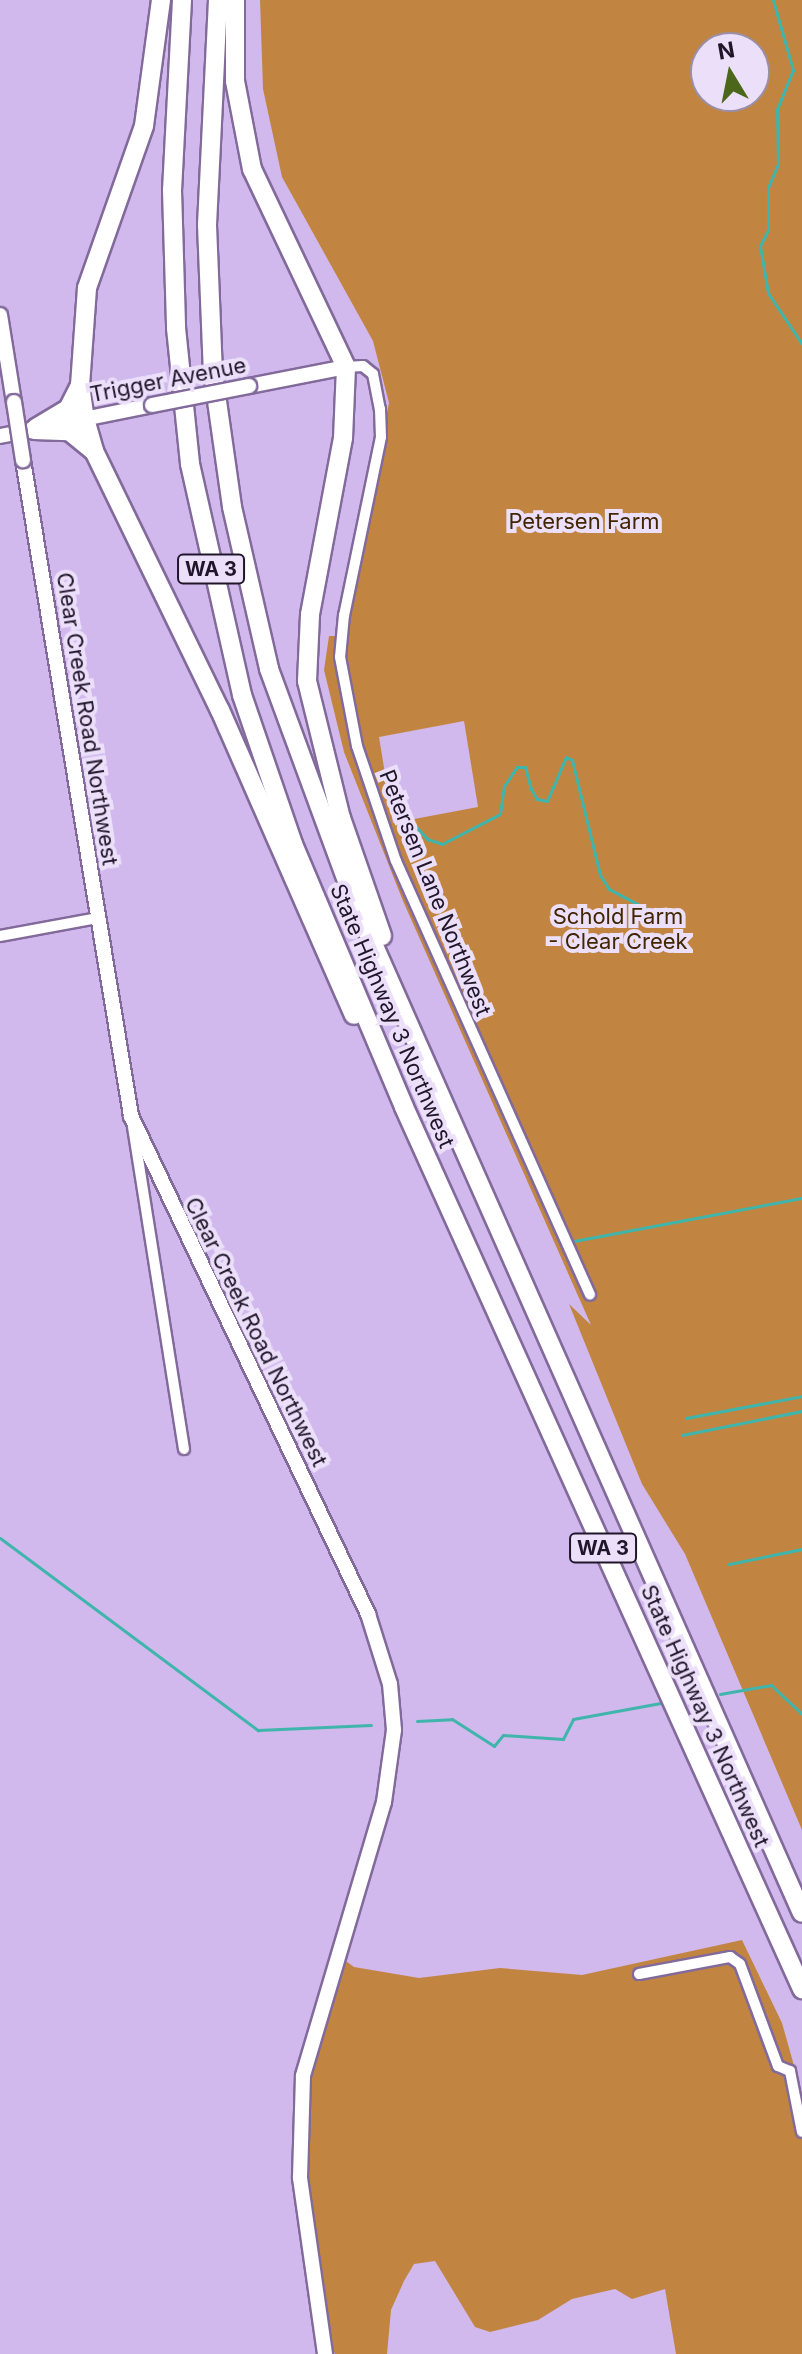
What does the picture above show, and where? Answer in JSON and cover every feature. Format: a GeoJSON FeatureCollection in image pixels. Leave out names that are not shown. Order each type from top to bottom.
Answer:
{"type":"FeatureCollection","features":[{"type":"Feature","properties":{"kind":"highway"},"geometry":{"type":"LineString","coordinates":[[161,0],[144,126],[87,288],[80,385],[85,419],[94,451],[220,710],[335,977],[404,1107]]}},
{"type":"Feature","properties":{"kind":"highway","name":"State Highway 3 Northwest"},"geometry":{"type":"LineString","coordinates":[[182,0],[173,284],[198,512],[229,651],[269,780],[404,1107],[802,1989]]}},
{"type":"Feature","properties":{"kind":"highway","name":"State Highway 3 Northwest"},"geometry":{"type":"LineString","coordinates":[[218,0],[207,256],[213,373],[232,507],[257,621],[290,734],[328,839],[802,1913]]}},
{"type":"Feature","properties":{"kind":"highway"},"geometry":{"type":"LineString","coordinates":[[235,0],[235,81],[252,169],[346,367],[343,438],[309,628],[309,697],[341,818],[419,1044]]}},
{"type":"Feature","properties":{"kind":"highway"},"geometry":{"type":"LineString","coordinates":[[34,430],[64,413],[80,385]]}},
{"type":"Feature","properties":{"kind":"highway"},"geometry":{"type":"LineString","coordinates":[[34,430],[69,431],[94,451]]}},
{"type":"Feature","properties":{"kind":"main road","name":"Clear Creek Road Northwest"},"geometry":{"type":"LineString","coordinates":[[0,315],[131,1116],[364,1607],[390,1684],[394,1730],[384,1802],[303,2076],[300,2178],[325,2354]]}},
{"type":"Feature","properties":{"kind":"main road","name":"Trigger Avenue"},"geometry":{"type":"LineString","coordinates":[[0,436],[346,367]]}},
{"type":"Feature","properties":{"kind":"street","name":"Petersen Lane Northwest"},"geometry":{"type":"LineString","coordinates":[[346,367],[363,366],[373,374],[380,409],[381,437],[344,615],[340,657],[357,746],[396,861],[590,1295]]}},
{"type":"Feature","properties":{"kind":"street"},"geometry":{"type":"LineString","coordinates":[[0,936],[97,918]]}},
{"type":"Feature","properties":{"kind":"street"},"geometry":{"type":"LineString","coordinates":[[131,1116],[184,1449]]}},
{"type":"Feature","properties":{"kind":"street"},"geometry":{"type":"LineString","coordinates":[[639,1974],[730,1957],[740,1964],[778,2066],[790,2071],[802,2132]]}},
{"type":"Feature","properties":{"kind":"green space"},"geometry":{"type":"Polygon","coordinates":[[[260,0],[802,0],[802,1830],[685,1554],[642,1484],[569,1304],[591,1325],[403,901],[344,752],[324,670],[329,636],[339,636],[389,403],[373,341],[282,177],[263,89],[260,0]],[[464,721],[379,737],[393,823],[478,807],[464,721]]]}},
{"type":"Feature","properties":{"kind":"green space"},"geometry":{"type":"Polygon","coordinates":[[[742,1940],[782,2023],[802,2094],[802,2354],[676,2354],[665,2289],[632,2299],[615,2289],[572,2299],[538,2320],[490,2332],[475,2327],[435,2261],[414,2264],[404,2281],[391,2310],[387,2354],[335,2354],[325,2331],[300,2178],[301,2098],[339,1956],[354,1967],[419,1978],[500,1968],[582,1975],[742,1940]]]}},
{"type":"Feature","properties":{"kind":"waterway"},"geometry":{"type":"LineString","coordinates":[[773,0],[793,70],[777,109],[778,164],[768,187],[768,230],[760,246],[768,293],[802,344]]}},
{"type":"Feature","properties":{"kind":"waterway"},"geometry":{"type":"LineString","coordinates":[[405,815],[427,839],[442,844],[500,814],[504,786],[517,767],[525,767],[537,799],[547,801],[566,757],[572,760],[600,875],[609,889],[645,908],[653,923]]}},
{"type":"Feature","properties":{"kind":"waterway"},"geometry":{"type":"LineString","coordinates":[[574,1241],[802,1198]]}},
{"type":"Feature","properties":{"kind":"waterway"},"geometry":{"type":"LineString","coordinates":[[686,1418],[802,1396]]}},
{"type":"Feature","properties":{"kind":"waterway"},"geometry":{"type":"LineString","coordinates":[[682,1435],[802,1411]]}},
{"type":"Feature","properties":{"kind":"waterway"},"geometry":{"type":"LineString","coordinates":[[0,1538],[258,1730],[371,1725]]}},
{"type":"Feature","properties":{"kind":"waterway"},"geometry":{"type":"LineString","coordinates":[[729,1564],[802,1549]]}},
{"type":"Feature","properties":{"kind":"waterway"},"geometry":{"type":"LineString","coordinates":[[720,1694],[771,1685],[802,1714]]}},
{"type":"Feature","properties":{"kind":"waterway"},"geometry":{"type":"LineString","coordinates":[[417,1721],[452,1719],[494,1746],[503,1735],[563,1739],[573,1719],[661,1703]]}},
{"type":"Feature","properties":{"kind":"park label","name":"Petersen Farm"},"geometry":{"type":"Point","coordinates":[584,522]}},
{"type":"Feature","properties":{"kind":"park label","name":"Schold Farm - Clear Creek"},"geometry":{"type":"Point","coordinates":[618,928]}}]}
